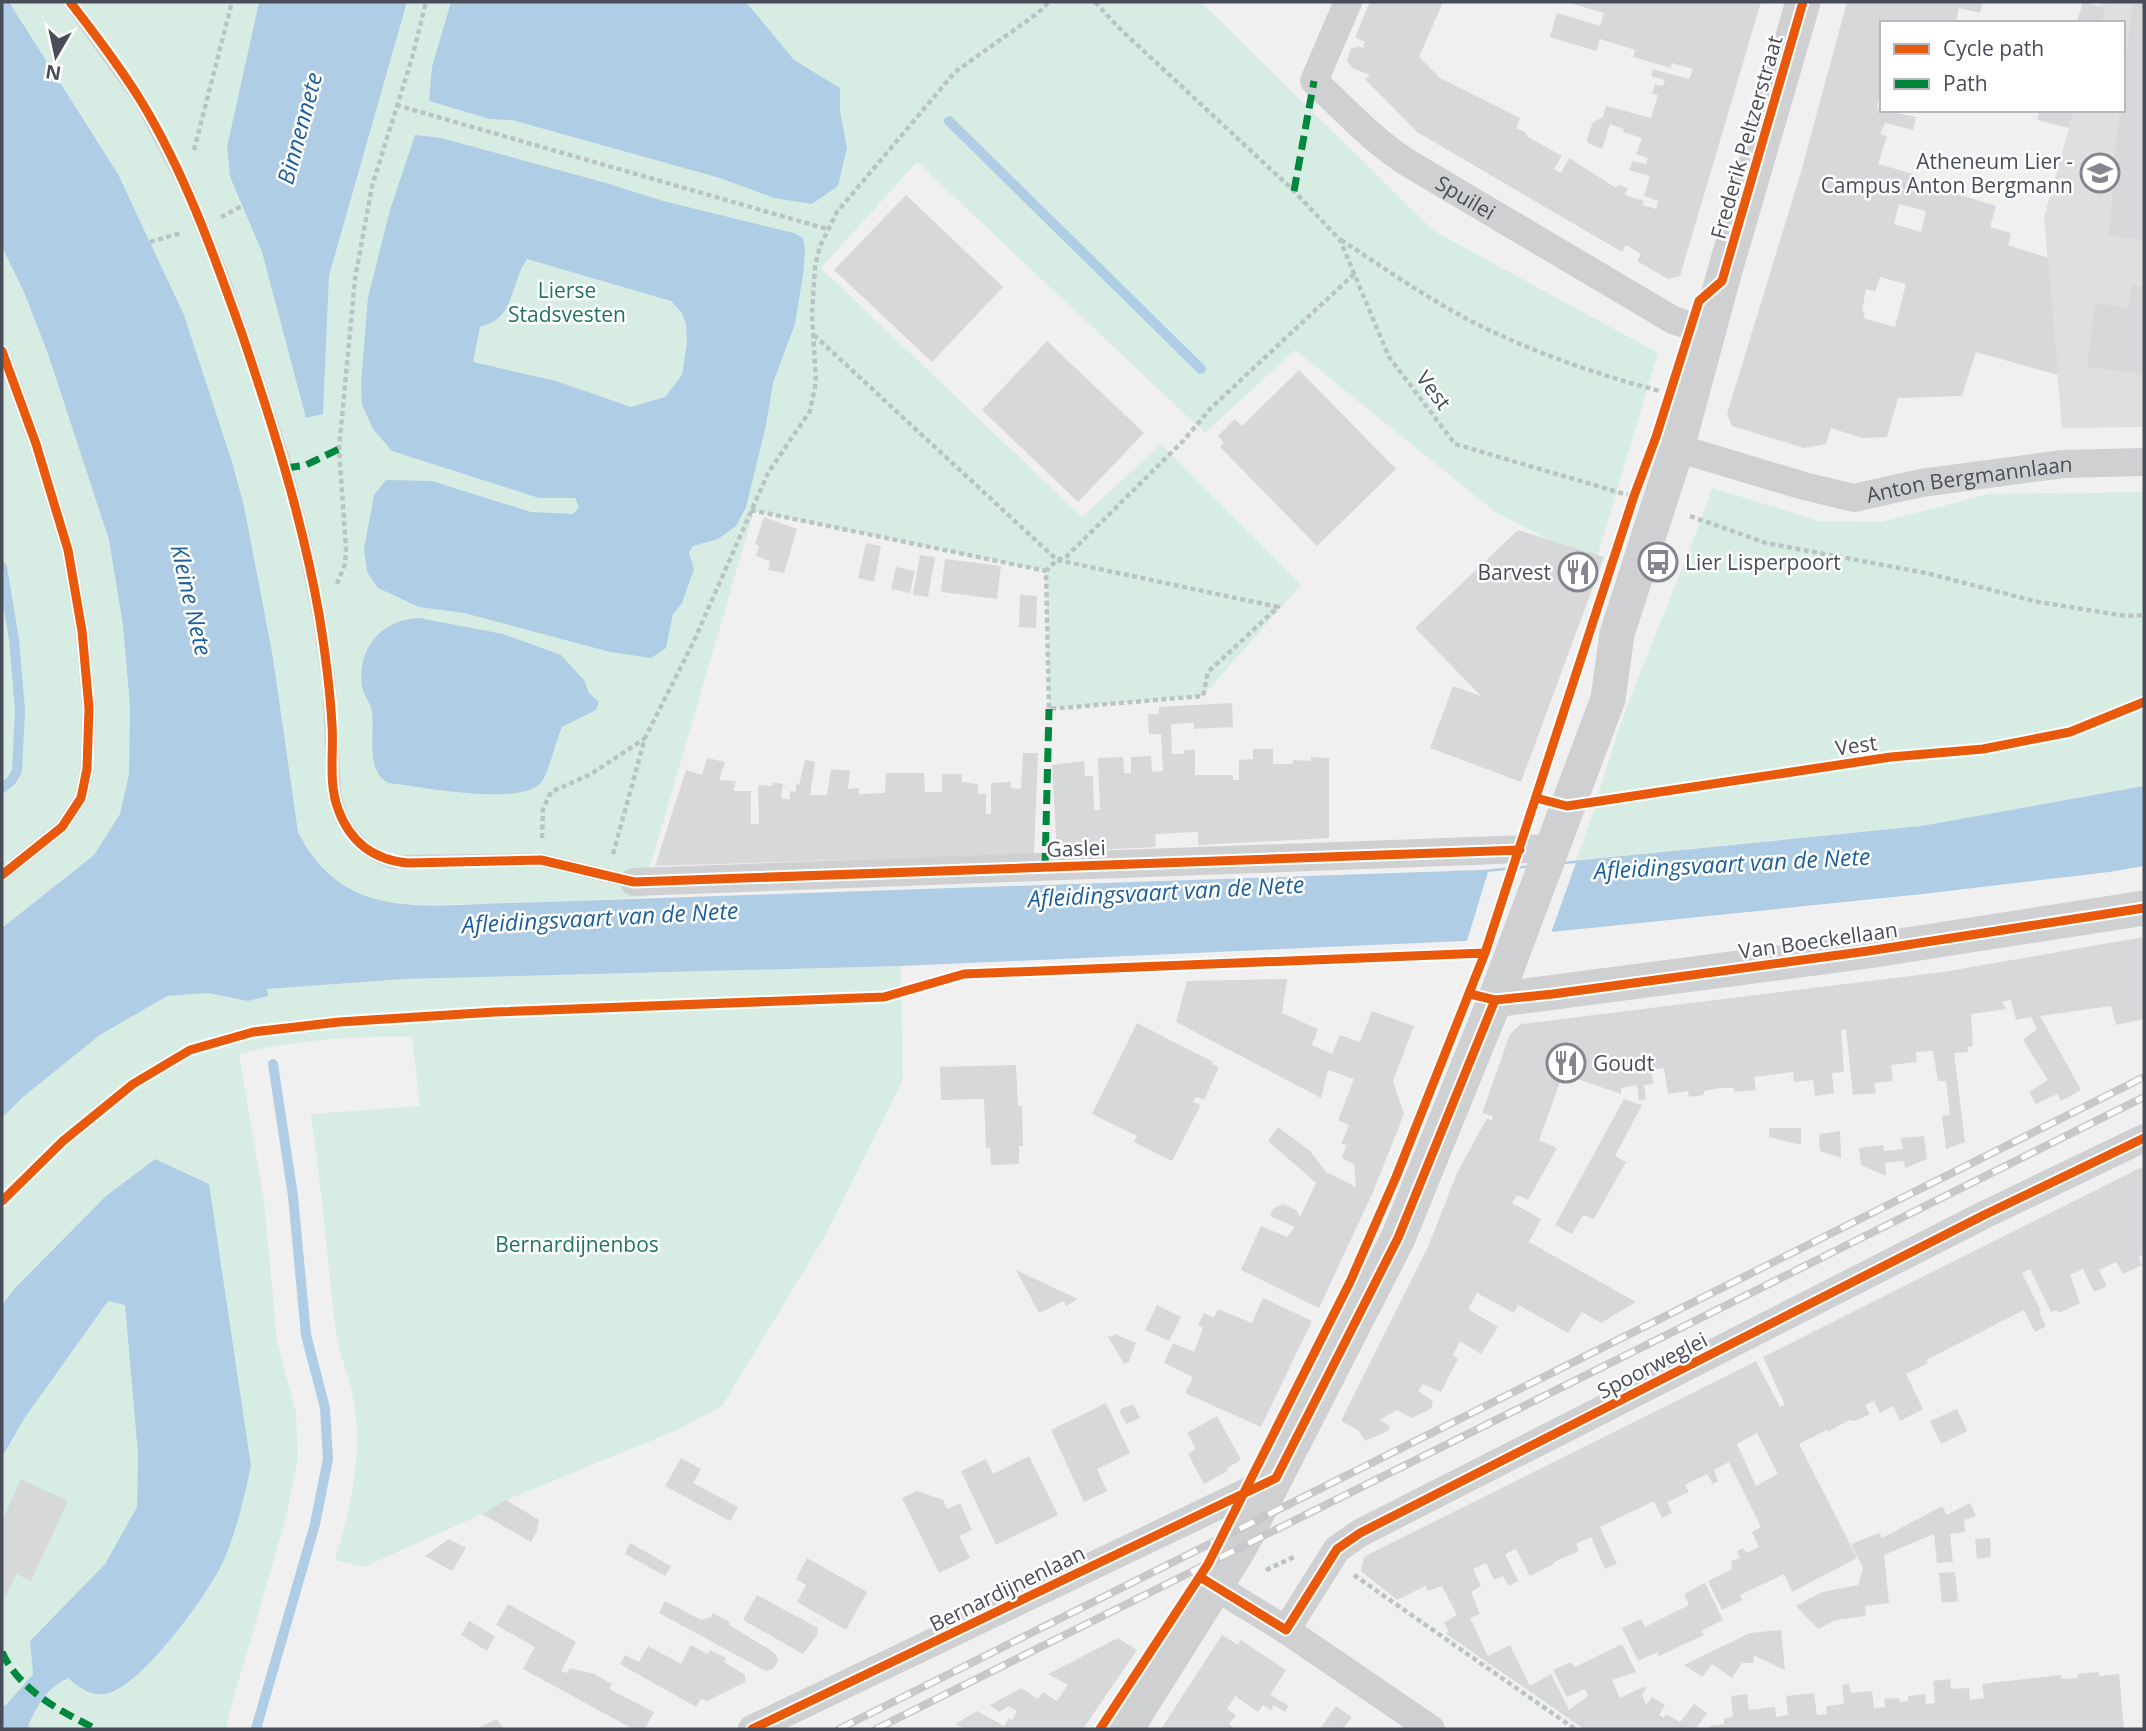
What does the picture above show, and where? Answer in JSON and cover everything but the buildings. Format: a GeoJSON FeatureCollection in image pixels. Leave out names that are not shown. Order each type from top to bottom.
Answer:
{"type":"FeatureCollection","features":[{"type":"Feature","properties":{"kind":"street","name":"Spuilei"},"geometry":{"type":"LineString","coordinates":[[1348,2],[1314,81],[1392,153],[1673,320],[1708,332]]}},
{"type":"Feature","properties":{"kind":"street","name":"Frederik Peltzerstraat"},"geometry":{"type":"LineString","coordinates":[[1126,1729],[1228,1594],[1276,1478],[1398,1238],[1495,1000],[1608,699],[1640,499],[1677,448],[1803,2]]}},
{"type":"Feature","properties":{"kind":"street","name":"Anton Bergmannlaan"},"geometry":{"type":"LineString","coordinates":[[1677,448],[1854,498],[1921,483],[2063,464],[2144,462]]}},
{"type":"Feature","properties":{"kind":"street","name":"Gaslei"},"geometry":{"type":"LineString","coordinates":[[634,882],[1549,855]]}},
{"type":"Feature","properties":{"kind":"street","name":"Van Boeckellaan"},"geometry":{"type":"LineString","coordinates":[[1495,1000],[1868,951],[2144,908]]}},
{"type":"Feature","properties":{"kind":"street","name":"Spoorweglei"},"geometry":{"type":"LineString","coordinates":[[1286,1630],[1336,1549],[1360,1532],[1984,1215],[2144,1138]]}},
{"type":"Feature","properties":{"kind":"street","name":"Bernardijnenlaan"},"geometry":{"type":"LineString","coordinates":[[752,1729],[1276,1478]]}},
{"type":"Feature","properties":{"kind":"street"},"geometry":{"type":"LineString","coordinates":[[1228,1594],[1286,1630],[1431,1729]]}},
{"type":"Feature","properties":{"kind":"lane"},"geometry":{"type":"LineString","coordinates":[[70,2],[141,101],[186,187],[222,276],[283,459],[303,536],[319,615],[329,684],[334,792],[342,820],[363,848],[392,862],[541,860],[634,882]]}},
{"type":"Feature","properties":{"kind":"lane"},"geometry":{"type":"LineString","coordinates":[[2,351],[36,444],[68,550],[82,631],[89,708],[87,769],[81,798],[62,827],[2,875]]}},
{"type":"Feature","properties":{"kind":"path"},"geometry":{"type":"LineString","coordinates":[[186,187],[232,2]]}},
{"type":"Feature","properties":{"kind":"path"},"geometry":{"type":"LineString","coordinates":[[319,615],[342,576],[345,564],[339,449],[349,325],[372,186],[426,2]]}},
{"type":"Feature","properties":{"kind":"path"},"geometry":{"type":"LineString","coordinates":[[607,875],[645,738],[693,643],[774,464],[810,411],[816,382],[812,288],[820,246],[827,229],[837,212],[955,72],[1038,13],[1049,2]]}},
{"type":"Feature","properties":{"kind":"path"},"geometry":{"type":"LineString","coordinates":[[396,105],[827,229]]}},
{"type":"Feature","properties":{"kind":"path"},"geometry":{"type":"LineString","coordinates":[[150,242],[201,227]]}},
{"type":"Feature","properties":{"kind":"path"},"geometry":{"type":"LineString","coordinates":[[814,335],[1058,560],[1278,607],[1208,672],[1203,696],[1049,709],[1046,571],[1058,560],[1066,557],[1183,441],[1211,408],[1355,273]]}},
{"type":"Feature","properties":{"kind":"path"},"geometry":{"type":"LineString","coordinates":[[751,510],[1046,571]]}},
{"type":"Feature","properties":{"kind":"path"},"geometry":{"type":"LineString","coordinates":[[541,860],[543,808],[551,792],[591,774],[645,738]]}},
{"type":"Feature","properties":{"kind":"path"},"geometry":{"type":"LineString","coordinates":[[1228,1594],[1256,1574],[1315,1547],[1575,1729]]}},
{"type":"Feature","properties":{"kind":"shaded area","name":"Atheneum Lier - Campus Anton Bergmann"},"geometry":{"type":"Polygon","coordinates":[[[2101,2],[2144,2],[2144,427],[2062,428],[2044,217],[2073,112],[2125,112],[2125,21],[2103,21],[2106,8],[2100,6],[2101,2]]]}},
{"type":"Feature","properties":{"kind":"green space","name":"Lierse Stadsvesten"},"geometry":{"type":"Polygon","coordinates":[[[9,2],[259,2],[227,147],[230,177],[262,252],[323,414],[329,276],[407,2],[1201,2],[1434,231],[1658,353],[1595,564],[1495,512],[1295,350],[1205,433],[917,162],[821,268],[1082,517],[1161,444],[1301,585],[1203,696],[1049,709],[1046,571],[754,511],[648,874],[648,897],[429,905],[387,902],[360,895],[331,878],[309,852],[298,832],[273,658],[184,315],[118,174],[9,2]]]}},
{"type":"Feature","properties":{"kind":"green space"},"geometry":{"type":"Polygon","coordinates":[[[2,247],[24,292],[48,354],[109,540],[123,626],[130,707],[129,774],[120,814],[94,855],[2,928],[2,247]]]}},
{"type":"Feature","properties":{"kind":"green space"},"geometry":{"type":"Polygon","coordinates":[[[1712,488],[1820,521],[1881,522],[1989,494],[2144,492],[2144,786],[1921,826],[1576,860],[1621,723],[1712,488]]]}},
{"type":"Feature","properties":{"kind":"green space","name":"Bernardijnenbos"},"geometry":{"type":"Polygon","coordinates":[[[901,966],[903,1080],[824,1238],[722,1406],[677,1430],[506,1500],[482,1514],[364,1567],[335,1560],[354,1482],[356,1423],[352,1393],[335,1325],[311,1114],[420,1106],[412,1037],[325,1040],[239,1054],[264,1200],[277,1340],[296,1413],[298,1457],[286,1518],[227,1729],[34,1729],[28,1726],[44,1698],[68,1678],[116,1691],[148,1662],[175,1632],[222,1565],[155,1159],[106,1196],[15,1288],[2,1305],[2,1118],[23,1097],[100,1035],[166,996],[208,993],[248,1001],[267,989],[405,979],[901,966]]]}},
{"type":"Feature","properties":{"kind":"green space"},"geometry":{"type":"Polygon","coordinates":[[[108,1301],[125,1304],[138,1455],[137,1507],[105,1564],[30,1641],[33,1674],[6,1705],[2,1706],[2,1457],[24,1419],[108,1301]]]}},
{"type":"Feature","properties":{"kind":"water"},"geometry":{"type":"Polygon","coordinates":[[[2,2],[9,2],[118,174],[184,315],[244,506],[273,658],[298,832],[317,862],[339,882],[364,895],[391,902],[450,905],[1482,870],[1921,826],[2144,786],[2144,866],[1923,894],[1464,941],[901,966],[405,979],[267,989],[268,996],[248,1001],[208,993],[167,996],[100,1035],[23,1097],[2,1118],[2,928],[94,855],[120,814],[129,774],[130,707],[123,626],[109,540],[48,354],[24,292],[2,247],[2,2]]]}},
{"type":"Feature","properties":{"kind":"water","name":"Binnennete"},"geometry":{"type":"Polygon","coordinates":[[[259,2],[407,2],[329,276],[323,414],[306,418],[262,252],[230,177],[227,147],[259,2]]]}},
{"type":"Feature","properties":{"kind":"water"},"geometry":{"type":"Polygon","coordinates":[[[451,2],[746,2],[794,60],[840,88],[840,111],[847,148],[838,186],[812,204],[774,198],[720,178],[512,120],[490,119],[429,101],[432,67],[451,2]]]}},
{"type":"Feature","properties":{"kind":"water"},"geometry":{"type":"Polygon","coordinates":[[[415,135],[441,138],[663,201],[794,233],[803,238],[803,275],[795,324],[773,383],[746,507],[736,526],[718,539],[693,546],[689,553],[694,569],[682,603],[673,614],[666,648],[651,658],[610,652],[464,613],[419,607],[378,588],[367,572],[364,549],[374,495],[386,480],[432,481],[531,512],[573,514],[579,507],[575,498],[539,498],[392,451],[373,429],[362,405],[361,383],[368,297],[390,210],[415,135]],[[527,259],[502,315],[480,327],[473,362],[556,381],[631,407],[665,397],[682,375],[687,342],[682,313],[671,301],[527,259]]]}},
{"type":"Feature","properties":{"kind":"water"},"geometry":{"type":"Polygon","coordinates":[[[419,618],[503,634],[561,655],[584,680],[589,693],[599,702],[596,710],[562,727],[541,783],[529,790],[512,794],[491,794],[388,783],[381,777],[374,761],[371,709],[362,687],[363,660],[374,639],[383,631],[393,624],[419,618]]]}},
{"type":"Feature","properties":{"kind":"water"},"geometry":{"type":"Polygon","coordinates":[[[155,1159],[209,1184],[251,1466],[239,1516],[222,1564],[203,1596],[171,1639],[136,1676],[105,1694],[94,1694],[68,1678],[48,1692],[39,1704],[28,1726],[34,1729],[2,1729],[2,1706],[6,1705],[33,1674],[30,1641],[105,1564],[137,1507],[138,1455],[125,1305],[108,1301],[24,1419],[2,1457],[2,1305],[15,1288],[106,1196],[155,1159]]]}},
{"type":"Feature","properties":{"kind":"pier"},"geometry":{"type":"Polygon","coordinates":[[[1576,863],[1550,936],[1466,944],[1488,872],[1576,863]]]}},
{"type":"Feature","properties":{"kind":"waterway"},"geometry":{"type":"LineString","coordinates":[[949,121],[1201,369]]}},
{"type":"Feature","properties":{"kind":"waterway"},"geometry":{"type":"LineString","coordinates":[[2,567],[14,640],[20,710],[17,771],[11,781],[2,788]]}},
{"type":"Feature","properties":{"kind":"waterway"},"geometry":{"type":"LineString","coordinates":[[256,1729],[315,1524],[328,1459],[325,1408],[306,1335],[293,1196],[273,1064]]}},
{"type":"Feature","properties":{"kind":"railway"},"geometry":{"type":"LineString","coordinates":[[839,1729],[2144,1077]]}},
{"type":"Feature","properties":{"kind":"railway"},"geometry":{"type":"LineString","coordinates":[[876,1729],[2144,1097]]}},
{"type":"Feature","properties":{"kind":"marked path"},"geometry":{"type":"LineString","coordinates":[[1294,191],[1314,81]]}},
{"type":"Feature","properties":{"kind":"marked path"},"geometry":{"type":"LineString","coordinates":[[286,468],[306,465],[339,449]]}},
{"type":"Feature","properties":{"kind":"marked path"},"geometry":{"type":"LineString","coordinates":[[1045,867],[1049,709]]}},
{"type":"Feature","properties":{"kind":"marked path"},"geometry":{"type":"LineString","coordinates":[[2,1652],[19,1678],[42,1698],[96,1729]]}},
{"type":"Feature","properties":{"kind":"cycle path"},"geometry":{"type":"LineString","coordinates":[[70,2],[125,76],[157,128],[198,215],[231,304],[286,472],[312,578],[329,683],[335,799],[349,831],[356,840],[374,853],[408,863],[541,860],[634,882],[1520,850]]}},
{"type":"Feature","properties":{"kind":"cycle path"},"geometry":{"type":"LineString","coordinates":[[1100,1729],[1208,1564],[1350,1282],[1396,1177],[1485,953],[1699,301],[1722,281],[1803,2]]}},
{"type":"Feature","properties":{"kind":"cycle path"},"geometry":{"type":"LineString","coordinates":[[2,351],[36,444],[68,550],[82,631],[89,708],[87,769],[81,798],[62,827],[2,875]]}},
{"type":"Feature","properties":{"kind":"cycle path","name":"Vest"},"geometry":{"type":"LineString","coordinates":[[1536,798],[1567,806],[1891,757],[1983,749],[2070,732],[2144,702]]}},
{"type":"Feature","properties":{"kind":"cycle path"},"geometry":{"type":"LineString","coordinates":[[1470,994],[1495,1000],[1553,994],[1868,951],[2144,908]]}},
{"type":"Feature","properties":{"kind":"cycle path"},"geometry":{"type":"LineString","coordinates":[[2,1201],[63,1141],[133,1084],[190,1050],[253,1032],[339,1022],[495,1012],[884,997],[964,974],[1485,953]]}},
{"type":"Feature","properties":{"kind":"cycle path"},"geometry":{"type":"LineString","coordinates":[[752,1729],[1276,1478],[1398,1238],[1495,1000]]}},
{"type":"Feature","properties":{"kind":"cycle path"},"geometry":{"type":"LineString","coordinates":[[1200,1577],[1286,1630],[1337,1549],[1360,1533],[1984,1215],[2144,1138]]}},
{"type":"Feature","properties":{"kind":"place","name":"Atheneum Lier - Campus Anton Bergmann"},"geometry":{"type":"Point","coordinates":[2100,173]}},
{"type":"Feature","properties":{"kind":"place","name":"Lier Lisperpoort"},"geometry":{"type":"Point","coordinates":[1658,562]}},
{"type":"Feature","properties":{"kind":"place","name":"Barvest"},"geometry":{"type":"Point","coordinates":[1578,572]}},
{"type":"Feature","properties":{"kind":"place","name":"Goudt"},"geometry":{"type":"Point","coordinates":[1566,1063]}},
{"type":"Feature","properties":{"kind":"water label","name":"Kleine Nete"},"geometry":{"type":"Point","coordinates":[192,600]}},
{"type":"Feature","properties":{"kind":"water label","name":"Afleidingsvaart van de Nete"},"geometry":{"type":"Point","coordinates":[1732,863]}},
{"type":"Feature","properties":{"kind":"water label","name":"Afleidingsvaart van de Nete"},"geometry":{"type":"Point","coordinates":[1166,891]}},
{"type":"Feature","properties":{"kind":"water label","name":"Afleidingsvaart van de Nete"},"geometry":{"type":"Point","coordinates":[600,917]}}]}
